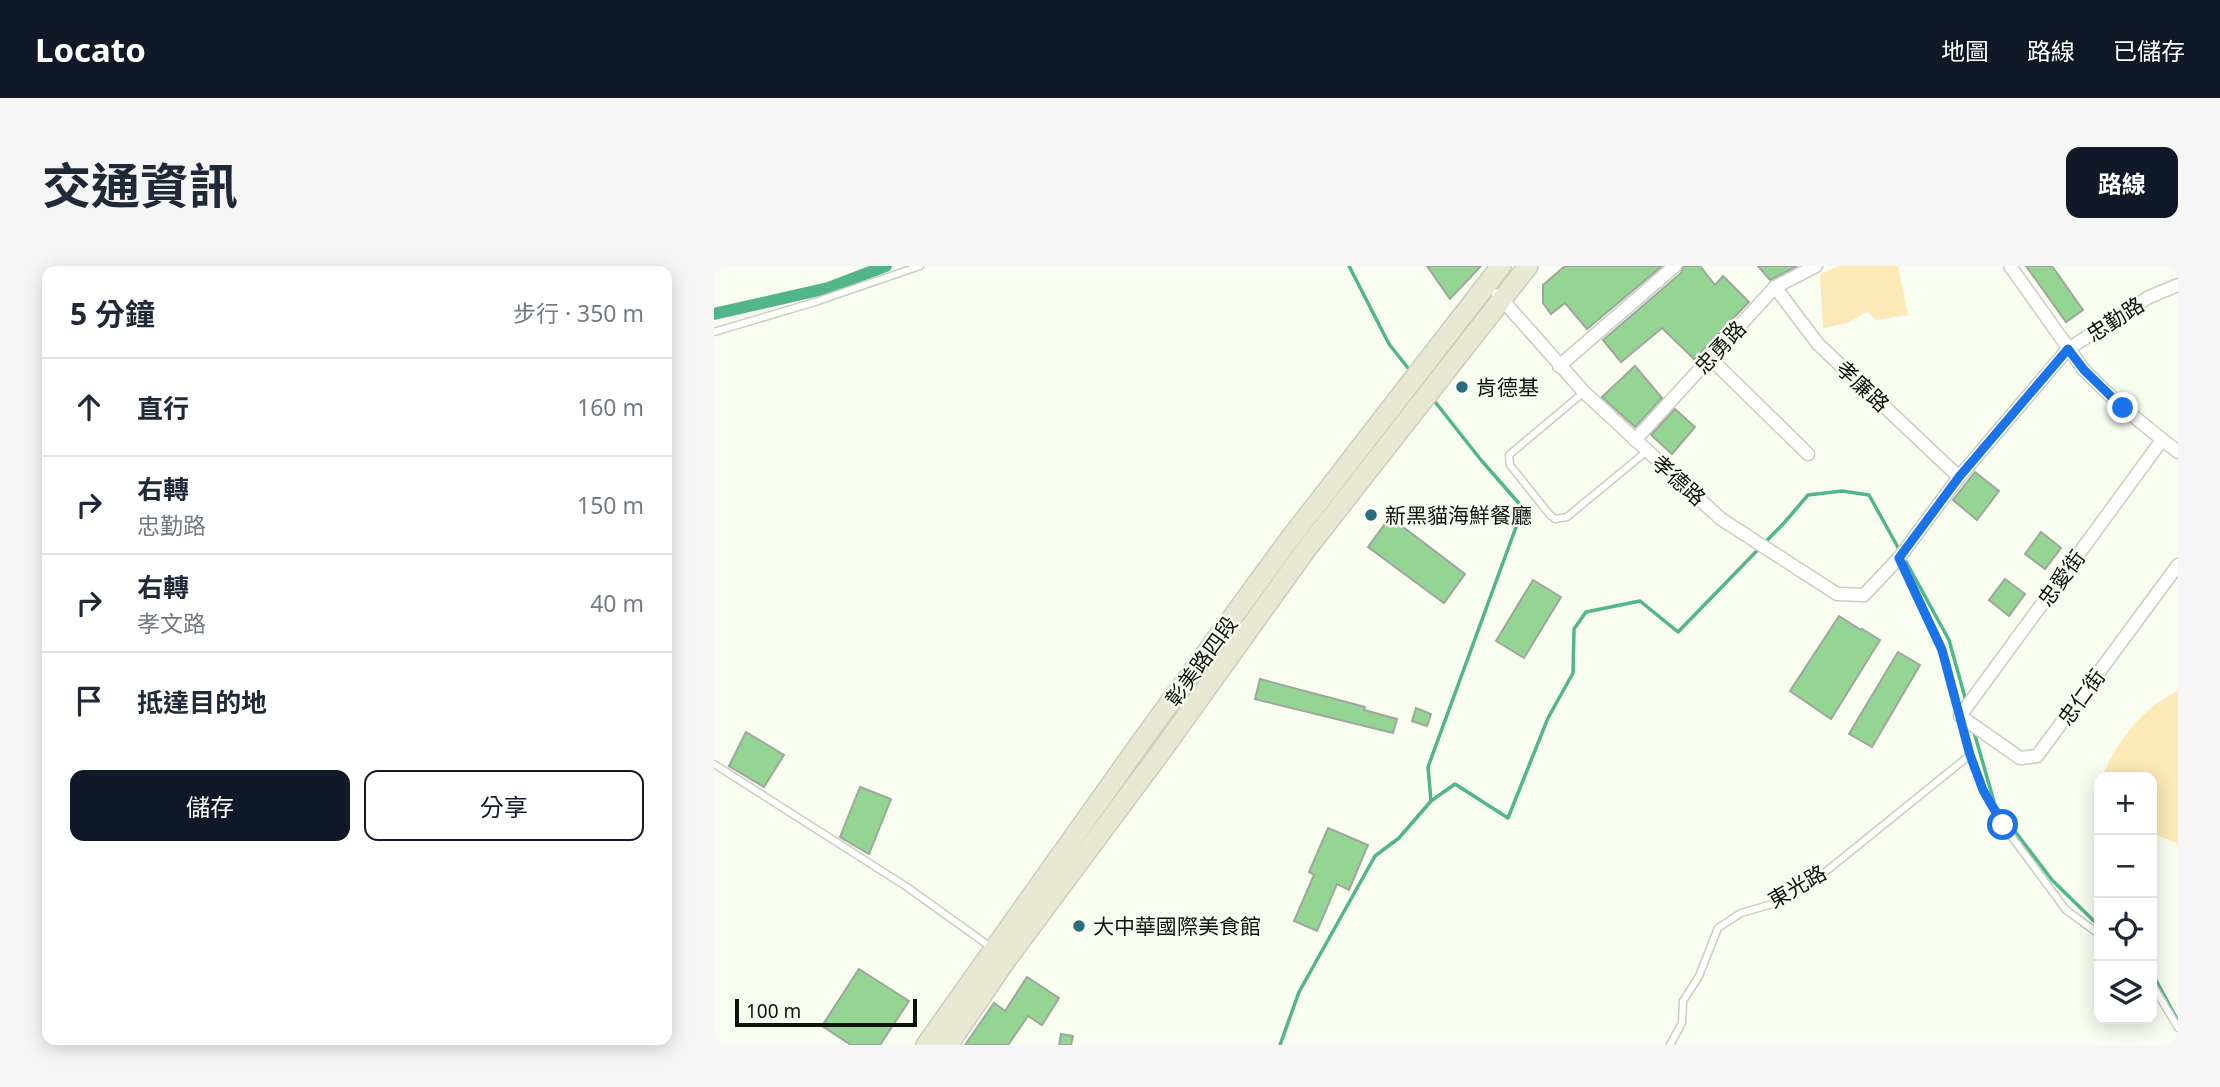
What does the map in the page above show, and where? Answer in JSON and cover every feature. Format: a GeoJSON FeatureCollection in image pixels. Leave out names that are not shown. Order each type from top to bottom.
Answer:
{"type":"FeatureCollection","features":[{"type":"Feature","properties":{"kind":"main road","name":"彰美路四段"},"geometry":{"type":"LineString","coordinates":[[926,1045],[1163,749],[1297,546],[1501,266]]}},
{"type":"Feature","properties":{"kind":"main road","name":"彰美路四段"},"geometry":{"type":"LineString","coordinates":[[948,1045],[1000,955],[1144,738],[1297,546],[1528,269]]}},
{"type":"Feature","properties":{"kind":"main road"},"geometry":{"type":"LineString","coordinates":[[1144,738],[1163,749]]}},
{"type":"Feature","properties":{"kind":"street"},"geometry":{"type":"LineString","coordinates":[[1559,366],[1675,266]]}},
{"type":"Feature","properties":{"kind":"street","name":"忠勇路"},"geometry":{"type":"LineString","coordinates":[[1635,440],[1775,287],[1816,266]]}},
{"type":"Feature","properties":{"kind":"street"},"geometry":{"type":"LineString","coordinates":[[2010,266],[2084,370],[2178,452]]}},
{"type":"Feature","properties":{"kind":"street","name":"忠勤路"},"geometry":{"type":"LineString","coordinates":[[1899,558],[1959,477],[2068,349],[2148,297],[2178,285]]}},
{"type":"Feature","properties":{"kind":"street","name":"孝德路"},"geometry":{"type":"LineString","coordinates":[[1487,286],[1584,392],[1721,519],[1837,594],[1864,595],[1899,558]]}},
{"type":"Feature","properties":{"kind":"street","name":"孝廉路"},"geometry":{"type":"LineString","coordinates":[[1775,287],[1818,344],[1959,477]]}},
{"type":"Feature","properties":{"kind":"street"},"geometry":{"type":"LineString","coordinates":[[1710,358],[1808,454]]}},
{"type":"Feature","properties":{"kind":"street","name":"忠愛街"},"geometry":{"type":"LineString","coordinates":[[1960,716],[2162,440]]}},
{"type":"Feature","properties":{"kind":"street","name":"忠仁街"},"geometry":{"type":"LineString","coordinates":[[1960,716],[2020,758],[2037,756],[2178,565]]}},
{"type":"Feature","properties":{"kind":"lane"},"geometry":{"type":"LineString","coordinates":[[714,332],[815,302],[919,266]]}},
{"type":"Feature","properties":{"kind":"lane"},"geometry":{"type":"LineString","coordinates":[[1584,392],[1509,455],[1510,465],[1550,515],[1559,519],[1567,517],[1647,451]]}},
{"type":"Feature","properties":{"kind":"lane"},"geometry":{"type":"LineString","coordinates":[[1899,558],[1942,650],[1970,755],[1983,790],[2003,825],[2066,910],[2094,930]]}},
{"type":"Feature","properties":{"kind":"lane","name":"東光路"},"geometry":{"type":"LineString","coordinates":[[1670,1045],[1682,1023],[1683,1001],[1699,976],[1718,928],[1741,913],[1776,903],[1824,873],[1970,755]]}},
{"type":"Feature","properties":{"kind":"lane"},"geometry":{"type":"LineString","coordinates":[[714,764],[906,887],[1000,955]]}},
{"type":"Feature","properties":{"kind":"lane"},"geometry":{"type":"LineString","coordinates":[[2157,992],[2178,1028]]}},
{"type":"Feature","properties":{"kind":"shaded area"},"geometry":{"type":"Polygon","coordinates":[[[1839,266],[1898,266],[1908,315],[1877,320],[1867,312],[1847,323],[1823,328],[1820,274],[1839,266]]]}},
{"type":"Feature","properties":{"kind":"shaded area"},"geometry":{"type":"Polygon","coordinates":[[[2178,691],[2178,844],[2157,835],[2157,772],[2104,772],[2123,738],[2142,716],[2178,691]]]}},
{"type":"Feature","properties":{"kind":"building"},"geometry":{"type":"Polygon","coordinates":[[[1427,266],[1481,266],[1450,299],[1427,266]]]}},
{"type":"Feature","properties":{"kind":"building"},"geometry":{"type":"Polygon","coordinates":[[[1565,266],[1662,266],[1587,329],[1565,303],[1551,314],[1543,303],[1543,285],[1565,266]]]}},
{"type":"Feature","properties":{"kind":"building"},"geometry":{"type":"Polygon","coordinates":[[[1684,266],[1700,266],[1715,285],[1723,276],[1749,302],[1694,359],[1662,328],[1621,362],[1603,340],[1681,273],[1684,266]]]}},
{"type":"Feature","properties":{"kind":"building"},"geometry":{"type":"Polygon","coordinates":[[[1758,266],[1797,266],[1770,280],[1758,266]]]}},
{"type":"Feature","properties":{"kind":"building"},"geometry":{"type":"Polygon","coordinates":[[[2026,266],[2052,266],[2083,310],[2066,322],[2026,266]]]}},
{"type":"Feature","properties":{"kind":"building"},"geometry":{"type":"Polygon","coordinates":[[[1635,366],[1662,398],[1635,427],[1602,397],[1635,366]]]}},
{"type":"Feature","properties":{"kind":"building"},"geometry":{"type":"Polygon","coordinates":[[[1675,409],[1695,427],[1672,454],[1651,435],[1675,409]]]}},
{"type":"Feature","properties":{"kind":"building"},"geometry":{"type":"Polygon","coordinates":[[[1975,472],[1999,491],[1977,520],[1953,500],[1975,472]]]}},
{"type":"Feature","properties":{"kind":"building"},"geometry":{"type":"Polygon","coordinates":[[[1390,517],[1465,574],[1444,603],[1368,547],[1390,517]]]}},
{"type":"Feature","properties":{"kind":"building"},"geometry":{"type":"Polygon","coordinates":[[[2041,532],[2061,548],[2045,569],[2025,554],[2041,532]]]}},
{"type":"Feature","properties":{"kind":"building"},"geometry":{"type":"Polygon","coordinates":[[[2005,579],[2025,594],[2009,616],[1989,600],[2005,579]]]}},
{"type":"Feature","properties":{"kind":"building"},"geometry":{"type":"Polygon","coordinates":[[[1533,580],[1561,597],[1524,658],[1496,641],[1533,580]]]}},
{"type":"Feature","properties":{"kind":"building"},"geometry":{"type":"Polygon","coordinates":[[[1839,616],[1880,640],[1831,719],[1790,691],[1839,616]]]}},
{"type":"Feature","properties":{"kind":"building"},"geometry":{"type":"Polygon","coordinates":[[[1898,652],[1920,665],[1872,747],[1849,734],[1898,652]]]}},
{"type":"Feature","properties":{"kind":"building"},"geometry":{"type":"Polygon","coordinates":[[[1260,679],[1365,707],[1364,710],[1397,719],[1393,733],[1255,699],[1260,679]]]}},
{"type":"Feature","properties":{"kind":"building"},"geometry":{"type":"Polygon","coordinates":[[[1416,708],[1431,714],[1427,726],[1412,721],[1416,708]]]}},
{"type":"Feature","properties":{"kind":"building"},"geometry":{"type":"Polygon","coordinates":[[[746,732],[784,755],[764,787],[729,766],[746,732]]]}},
{"type":"Feature","properties":{"kind":"building"},"geometry":{"type":"Polygon","coordinates":[[[860,787],[891,799],[869,854],[840,837],[860,787]]]}},
{"type":"Feature","properties":{"kind":"building"},"geometry":{"type":"Polygon","coordinates":[[[1328,828],[1368,845],[1349,890],[1337,884],[1317,931],[1294,921],[1314,875],[1309,872],[1328,828]]]}},
{"type":"Feature","properties":{"kind":"building"},"geometry":{"type":"Polygon","coordinates":[[[859,969],[909,1001],[880,1045],[851,1045],[822,1026],[859,969]]]}},
{"type":"Feature","properties":{"kind":"building"},"geometry":{"type":"Polygon","coordinates":[[[1027,977],[1059,998],[1042,1025],[1028,1016],[1008,1045],[965,1045],[994,1003],[1005,1011],[1027,977]]]}},
{"type":"Feature","properties":{"kind":"building"},"geometry":{"type":"Polygon","coordinates":[[[1061,1034],[1073,1036],[1071,1045],[1059,1045],[1061,1034]]]}},
{"type":"Feature","properties":{"kind":"waterway"},"geometry":{"type":"LineString","coordinates":[[714,314],[828,288],[886,266]]}},
{"type":"Feature","properties":{"kind":"waterway"},"geometry":{"type":"LineString","coordinates":[[1349,266],[1389,344],[1412,373]]}},
{"type":"Feature","properties":{"kind":"waterway"},"geometry":{"type":"LineString","coordinates":[[1280,1045],[1299,992],[1375,856],[1399,838],[1431,801],[1428,767],[1523,508],[1432,398]]}},
{"type":"Feature","properties":{"kind":"waterway"},"geometry":{"type":"LineString","coordinates":[[1431,801],[1455,784],[1508,818],[1548,718],[1573,673],[1574,629],[1586,612],[1640,601],[1678,632],[1808,495],[1842,491],[1869,495],[1900,551]]}},
{"type":"Feature","properties":{"kind":"waterway"},"geometry":{"type":"LineString","coordinates":[[1904,558],[1949,640],[1966,701]]}},
{"type":"Feature","properties":{"kind":"waterway"},"geometry":{"type":"LineString","coordinates":[[1974,732],[1995,805],[2052,880],[2094,921]]}},
{"type":"Feature","properties":{"kind":"waterway"},"geometry":{"type":"LineString","coordinates":[[2157,982],[2178,1021]]}},
{"type":"Feature","properties":{"kind":"place","name":"肯德基"},"geometry":{"type":"Point","coordinates":[1462,387]}},
{"type":"Feature","properties":{"kind":"place","name":"新黑貓海鮮餐廳"},"geometry":{"type":"Point","coordinates":[1371,515]}},
{"type":"Feature","properties":{"kind":"place","name":"大中華國際美食館"},"geometry":{"type":"Point","coordinates":[1079,926]}},
{"type":"Feature","properties":{"kind":"route"},"geometry":{"type":"LineString","coordinates":[[2003,825],[1983,790],[1970,755],[1942,650],[1899,558],[1959,477],[2068,349],[2084,370],[2123,408]]}}]}
